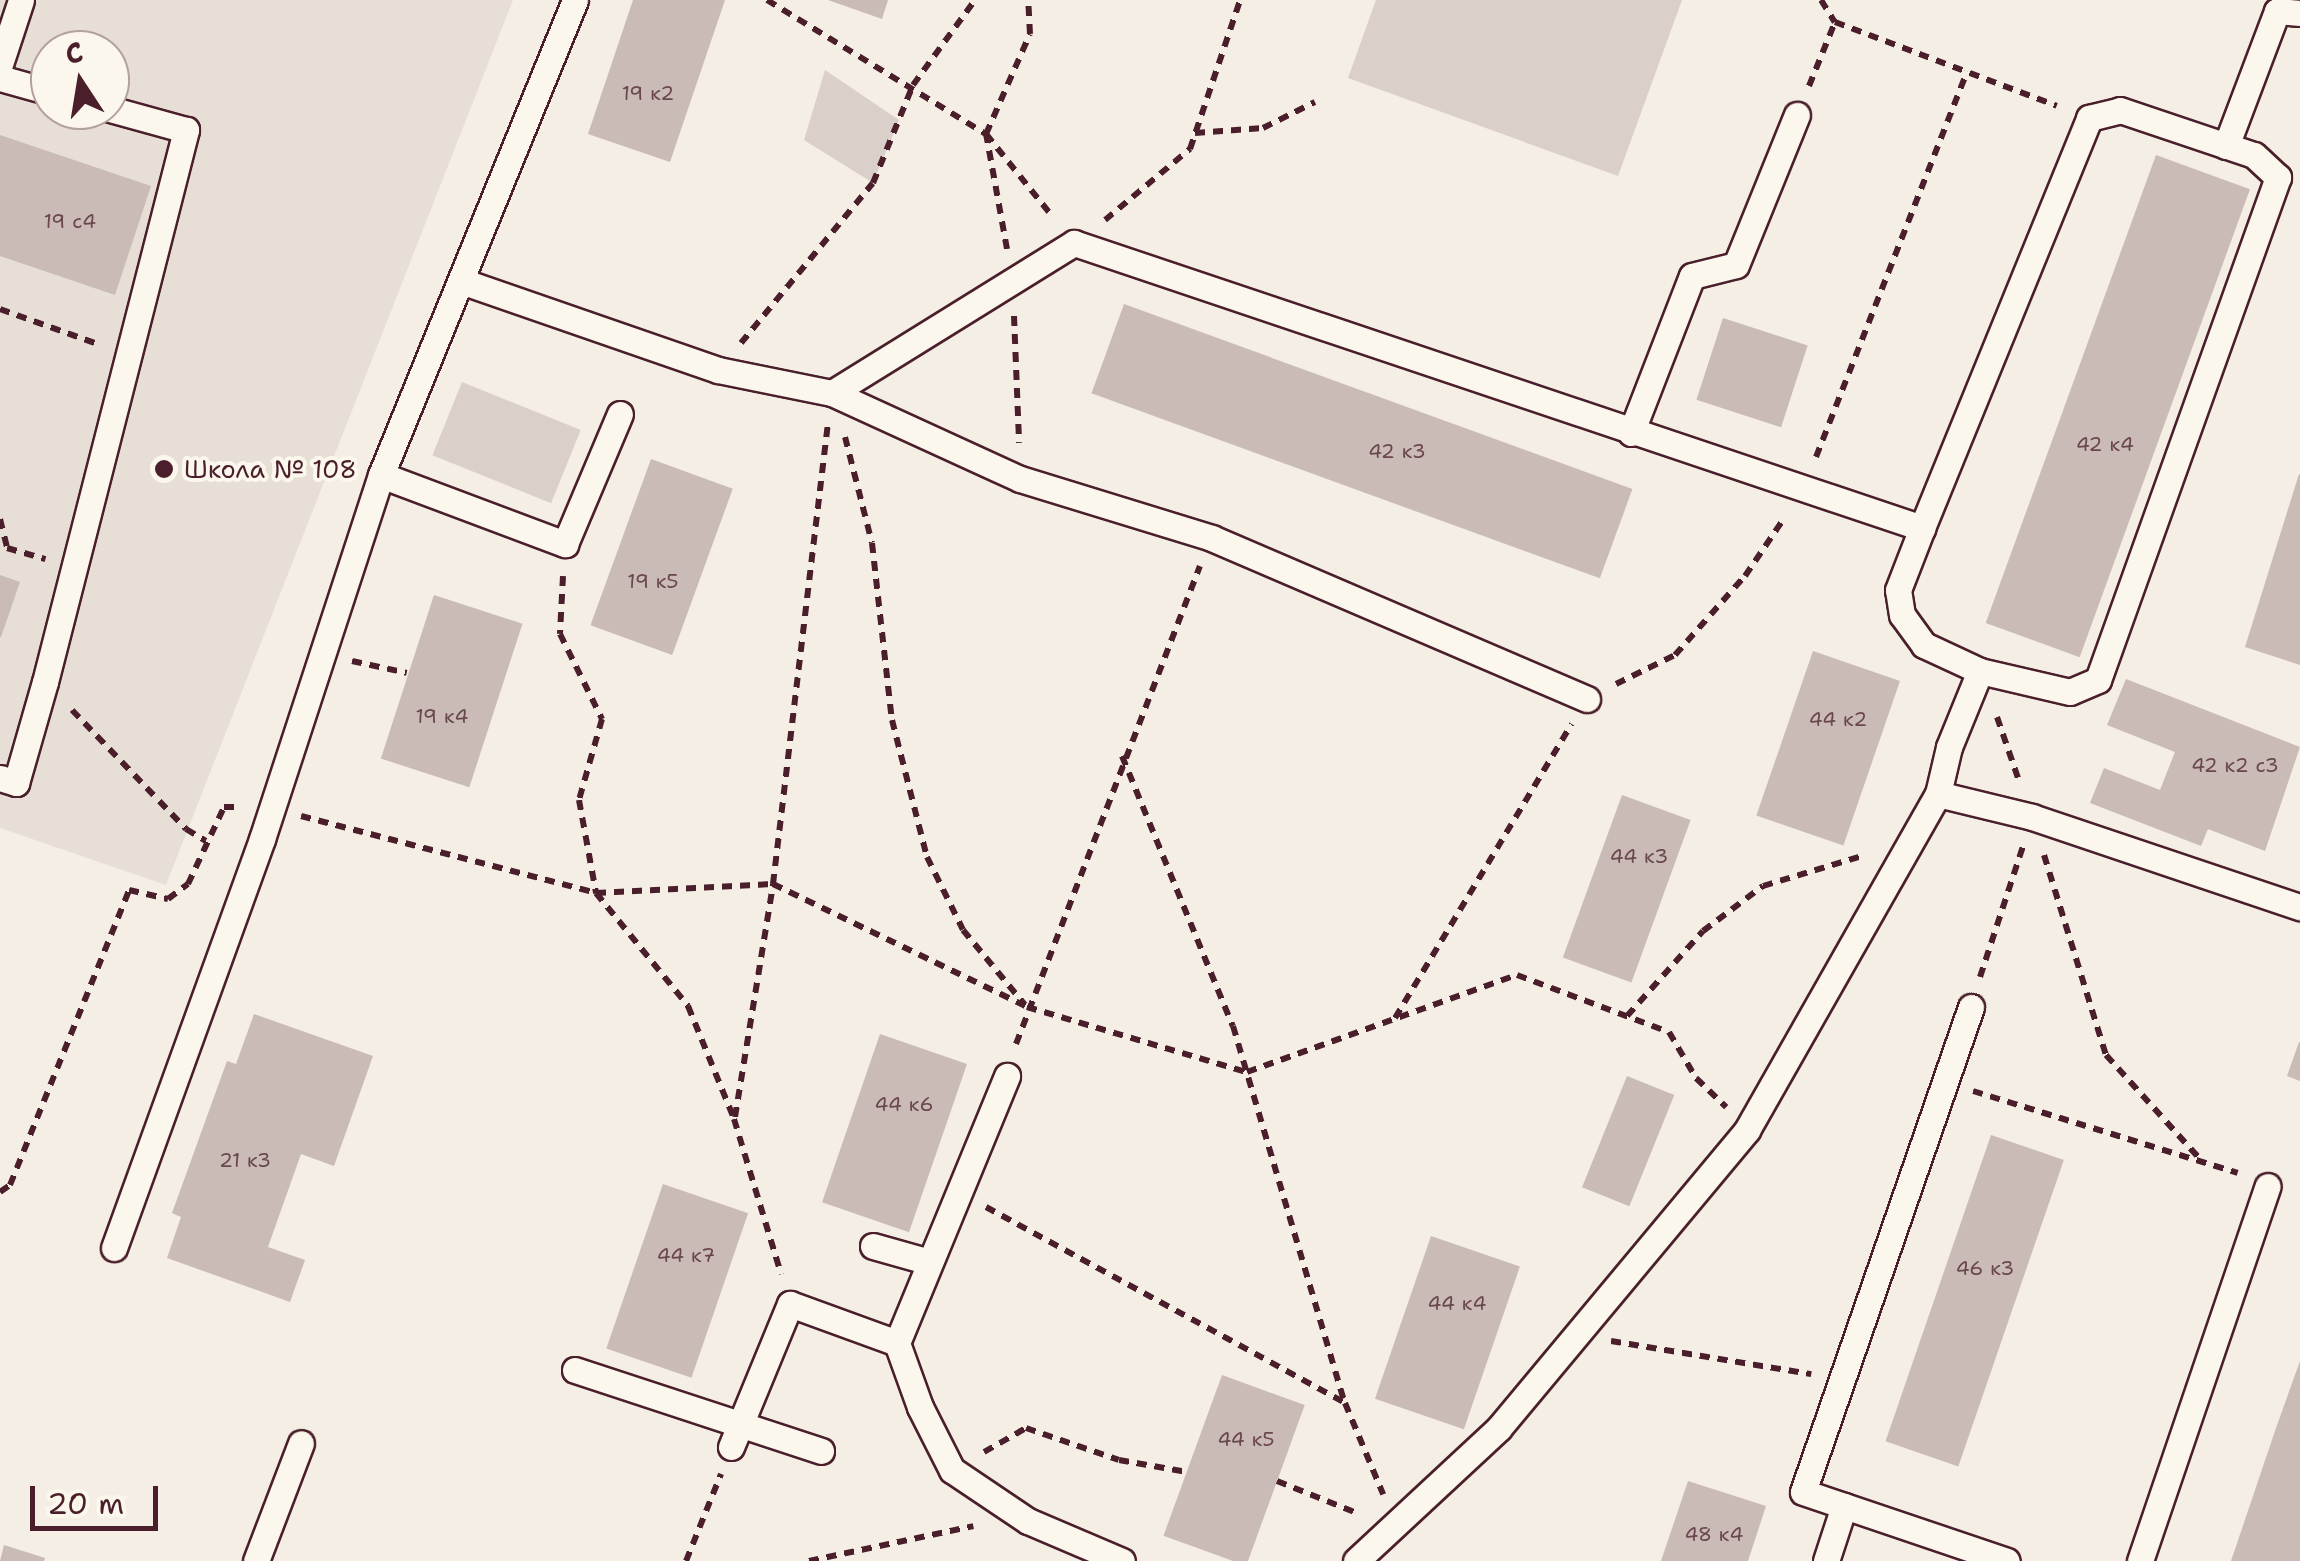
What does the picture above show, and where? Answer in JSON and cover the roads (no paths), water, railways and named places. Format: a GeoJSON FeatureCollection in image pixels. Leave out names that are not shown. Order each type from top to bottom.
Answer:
{"type":"FeatureCollection","features":[{"type":"Feature","properties":{"kind":"lane"},"geometry":{"type":"LineString","coordinates":[[0,64],[21,0]]}},
{"type":"Feature","properties":{"kind":"lane"},"geometry":{"type":"LineString","coordinates":[[114,1248],[270,808],[381,476],[464,282],[574,0]]}},
{"type":"Feature","properties":{"kind":"lane"},"geometry":{"type":"LineString","coordinates":[[2226,146],[2277,11],[2300,12]]}},
{"type":"Feature","properties":{"kind":"lane"},"geometry":{"type":"LineString","coordinates":[[0,78],[30,86]]}},
{"type":"Feature","properties":{"kind":"lane"},"geometry":{"type":"LineString","coordinates":[[2120,110],[2226,146],[2254,155],[2278,177],[2098,680],[2070,692],[1980,672],[1924,645],[1902,614],[1898,590],[2089,118],[2120,110]]}},
{"type":"Feature","properties":{"kind":"lane"},"geometry":{"type":"LineString","coordinates":[[1631,433],[1692,276],[1736,266],[1797,114]]}},
{"type":"Feature","properties":{"kind":"lane"},"geometry":{"type":"LineString","coordinates":[[0,778],[16,783],[45,682],[186,130],[130,115]]}},
{"type":"Feature","properties":{"kind":"lane"},"geometry":{"type":"LineString","coordinates":[[832,393],[1074,243],[1922,528]]}},
{"type":"Feature","properties":{"kind":"lane"},"geometry":{"type":"LineString","coordinates":[[464,282],[718,370],[832,393],[1020,480],[1212,538],[1587,699]]}},
{"type":"Feature","properties":{"kind":"lane"},"geometry":{"type":"LineString","coordinates":[[381,476],[565,544],[620,414]]}},
{"type":"Feature","properties":{"kind":"lane"},"geometry":{"type":"LineString","coordinates":[[1356,1561],[1397,1529],[1499,1428],[1748,1130],[1938,794],[1949,746],[1980,672]]}},
{"type":"Feature","properties":{"kind":"lane"},"geometry":{"type":"LineString","coordinates":[[1938,794],[2032,817],[2300,907]]}},
{"type":"Feature","properties":{"kind":"lane"},"geometry":{"type":"LineString","coordinates":[[1971,1006],[1803,1492],[1980,1557],[2008,1561]]}},
{"type":"Feature","properties":{"kind":"lane"},"geometry":{"type":"LineString","coordinates":[[1006,1076],[897,1343],[952,1470],[1028,1520],[1122,1561]]}},
{"type":"Feature","properties":{"kind":"lane"},"geometry":{"type":"LineString","coordinates":[[2140,1561],[2268,1186]]}},
{"type":"Feature","properties":{"kind":"lane"},"geometry":{"type":"LineString","coordinates":[[874,1246],[930,1262]]}},
{"type":"Feature","properties":{"kind":"lane"},"geometry":{"type":"LineString","coordinates":[[736,1435],[790,1304],[897,1343]]}},
{"type":"Feature","properties":{"kind":"lane"},"geometry":{"type":"LineString","coordinates":[[575,1370],[736,1435],[820,1451]]}},
{"type":"Feature","properties":{"kind":"lane"},"geometry":{"type":"LineString","coordinates":[[256,1561],[301,1443]]}},
{"type":"Feature","properties":{"kind":"lane"},"geometry":{"type":"LineString","coordinates":[[1826,1561],[1844,1506]]}},
{"type":"Feature","properties":{"kind":"place","name":"Школа № 108"},"geometry":{"type":"Point","coordinates":[164,469]}}]}
